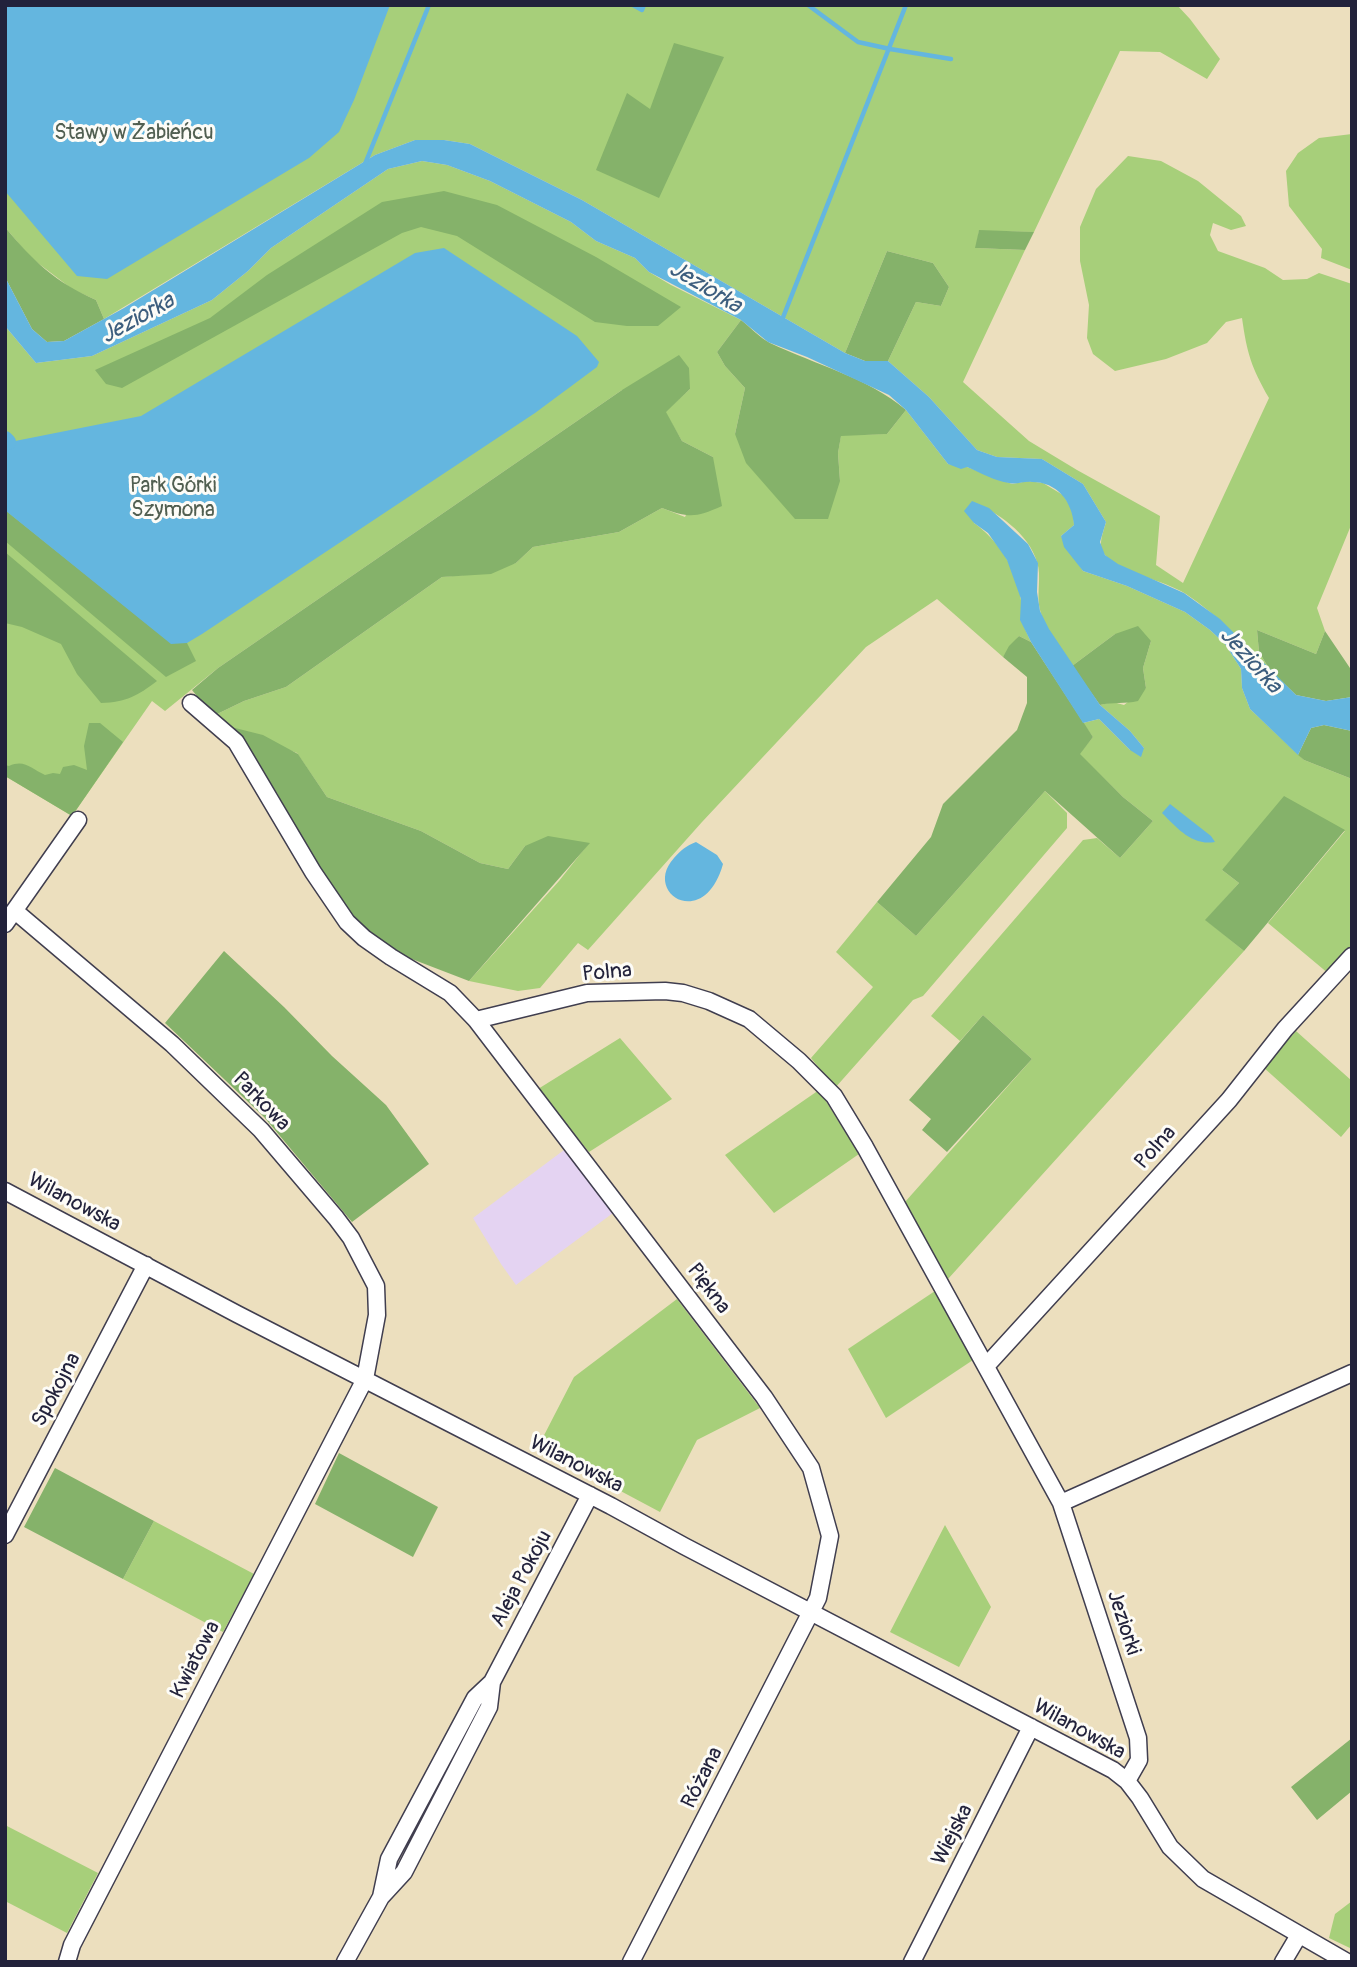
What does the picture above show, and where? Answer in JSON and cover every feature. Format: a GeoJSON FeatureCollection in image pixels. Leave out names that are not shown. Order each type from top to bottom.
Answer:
{"type":"FeatureCollection","features":[{"type":"Feature","properties":{"kind":"street"},"geometry":{"type":"LineString","coordinates":[[191,703],[236,742],[313,872],[347,922],[373,944],[450,993],[476,1020]]}},
{"type":"Feature","properties":{"kind":"street"},"geometry":{"type":"LineString","coordinates":[[10,917],[78,820]]}},
{"type":"Feature","properties":{"kind":"street","name":"Parkowa"},"geometry":{"type":"LineString","coordinates":[[10,917],[173,1044],[261,1130],[336,1218],[351,1238],[376,1286],[377,1315],[365,1379]]}},
{"type":"Feature","properties":{"kind":"street","name":"Polna"},"geometry":{"type":"LineString","coordinates":[[987,1365],[1229,1100],[1285,1029],[1352,956]]}},
{"type":"Feature","properties":{"kind":"street","name":"Polna"},"geometry":{"type":"LineString","coordinates":[[476,1020],[587,993],[622,990],[683,993],[729,1008],[749,1019],[792,1054],[834,1096],[865,1147],[1061,1503]]}},
{"type":"Feature","properties":{"kind":"street","name":"Piękna"},"geometry":{"type":"LineString","coordinates":[[476,1020],[764,1396],[811,1468],[830,1536],[818,1598],[812,1613]]}},
{"type":"Feature","properties":{"kind":"street","name":"Wilanowska"},"geometry":{"type":"LineString","coordinates":[[5,1191],[1102,1764],[1127,1781]]}},
{"type":"Feature","properties":{"kind":"street","name":"Spokojna"},"geometry":{"type":"LineString","coordinates":[[6,1531],[146,1265]]}},
{"type":"Feature","properties":{"kind":"street"},"geometry":{"type":"LineString","coordinates":[[1061,1503],[1352,1373]]}},
{"type":"Feature","properties":{"kind":"street","name":"Kwiatowa"},"geometry":{"type":"LineString","coordinates":[[67,1962],[72,1945],[365,1379]]}},
{"type":"Feature","properties":{"kind":"street","name":"Aleja Pokoju"},"geometry":{"type":"LineString","coordinates":[[345,1962],[381,1897],[389,1859],[433,1796],[475,1698],[492,1682],[590,1495]]}},
{"type":"Feature","properties":{"kind":"street","name":"Jeziorki"},"geometry":{"type":"LineString","coordinates":[[1061,1503],[1138,1738],[1139,1760],[1127,1781]]}},
{"type":"Feature","properties":{"kind":"street","name":"Różana"},"geometry":{"type":"LineString","coordinates":[[631,1962],[812,1613]]}},
{"type":"Feature","properties":{"kind":"street","name":"Wiejska"},"geometry":{"type":"LineString","coordinates":[[912,1962],[1031,1727]]}},
{"type":"Feature","properties":{"kind":"street"},"geometry":{"type":"LineString","coordinates":[[1127,1781],[1170,1847],[1189,1867],[1221,1891],[1347,1962]]}},
{"type":"Feature","properties":{"kind":"street"},"geometry":{"type":"LineString","coordinates":[[1283,1962],[1299,1934]]}},
{"type":"Feature","properties":{"kind":"shaded area"},"geometry":{"type":"Polygon","coordinates":[[[564,1150],[613,1213],[516,1285],[473,1218],[564,1150]]]}},
{"type":"Feature","properties":{"kind":"green space"},"geometry":{"type":"Polygon","coordinates":[[[5,5],[1177,5],[1220,59],[1207,79],[1160,52],[1120,51],[1034,232],[979,231],[976,248],[1025,250],[963,382],[1029,441],[1160,516],[1156,565],[1183,583],[1269,398],[1251,360],[1242,318],[1226,322],[1207,343],[1166,359],[1115,371],[1093,354],[1087,338],[1089,305],[1080,261],[1080,227],[1096,189],[1128,156],[1161,161],[1198,181],[1241,216],[1246,226],[1231,230],[1213,223],[1210,235],[1218,251],[1265,268],[1283,280],[1307,279],[1319,273],[1352,284],[1352,523],[1317,608],[1325,631],[1316,654],[1257,630],[1259,652],[1270,670],[1198,602],[1186,594],[1125,569],[1107,557],[1101,545],[1106,522],[1083,484],[1042,459],[997,457],[977,450],[929,397],[888,361],[916,302],[941,306],[949,287],[933,263],[887,251],[845,353],[582,200],[470,144],[444,140],[415,140],[375,155],[104,319],[96,300],[72,289],[30,257],[5,227],[5,5]]]}},
{"type":"Feature","properties":{"kind":"green space"},"geometry":{"type":"Polygon","coordinates":[[[674,43],[724,57],[659,198],[596,170],[627,93],[650,109],[674,43]]]}},
{"type":"Feature","properties":{"kind":"green space"},"geometry":{"type":"Polygon","coordinates":[[[1352,134],[1352,270],[1321,258],[1322,249],[1289,206],[1286,171],[1298,153],[1319,138],[1352,134]]]}},
{"type":"Feature","properties":{"kind":"green space","name":"Park Górki Szymona"},"geometry":{"type":"Polygon","coordinates":[[[422,161],[447,165],[490,181],[571,222],[596,241],[635,258],[649,272],[671,285],[741,320],[717,352],[725,366],[745,388],[735,434],[840,481],[838,453],[841,435],[887,434],[906,410],[948,464],[967,467],[1012,484],[1028,481],[1043,483],[1063,495],[1073,510],[1074,525],[1061,536],[1083,571],[1127,586],[1185,612],[1210,630],[1225,644],[1241,669],[1242,688],[1250,709],[1304,760],[1352,779],[1352,949],[1329,974],[1268,923],[1345,831],[1222,870],[1239,883],[1206,920],[1244,951],[948,1279],[905,1202],[1032,1059],[983,1015],[960,1041],[931,1016],[1083,840],[1097,838],[1120,858],[1153,821],[1123,797],[1079,754],[1093,737],[1083,723],[1099,719],[1130,750],[1144,748],[1130,731],[1100,705],[1113,702],[1124,705],[1146,688],[1143,668],[1151,641],[1115,634],[1072,666],[1042,617],[1039,604],[1039,573],[1033,552],[1011,525],[991,511],[971,502],[974,523],[999,547],[1016,578],[1023,621],[1031,642],[1019,636],[1003,657],[937,599],[866,647],[702,822],[588,950],[578,943],[540,988],[518,991],[469,981],[559,881],[589,843],[525,846],[508,869],[480,863],[421,831],[327,797],[297,753],[227,726],[213,716],[244,701],[286,687],[442,577],[464,575],[516,563],[533,547],[619,532],[662,508],[685,517],[713,457],[682,441],[665,412],[690,389],[622,390],[218,668],[165,711],[152,701],[72,816],[5,776],[5,326],[36,363],[92,356],[212,300],[271,248],[388,169],[422,161]]]}},
{"type":"Feature","properties":{"kind":"green space"},"geometry":{"type":"Polygon","coordinates":[[[444,191],[497,205],[596,257],[681,307],[658,326],[595,322],[457,236],[421,227],[402,233],[122,388],[106,384],[95,370],[210,318],[267,275],[382,202],[444,191]]]}},
{"type":"Feature","properties":{"kind":"green space"},"geometry":{"type":"Polygon","coordinates":[[[5,227],[46,269],[68,286],[96,300],[104,319],[64,341],[47,342],[32,329],[5,277],[5,227]]]}},
{"type":"Feature","properties":{"kind":"green space"},"geometry":{"type":"Polygon","coordinates":[[[979,230],[1034,232],[1025,250],[975,248],[979,230]]]}},
{"type":"Feature","properties":{"kind":"green space"},"geometry":{"type":"Polygon","coordinates":[[[887,251],[933,263],[949,287],[941,306],[916,302],[888,361],[865,361],[845,353],[887,251]]]}},
{"type":"Feature","properties":{"kind":"green space"},"geometry":{"type":"Polygon","coordinates":[[[741,320],[770,343],[858,380],[906,410],[887,434],[841,436],[838,453],[840,481],[828,519],[795,519],[746,463],[735,434],[745,388],[725,366],[717,352],[741,320]]]}},
{"type":"Feature","properties":{"kind":"green space"},"geometry":{"type":"Polygon","coordinates":[[[679,355],[689,368],[690,389],[666,412],[682,441],[713,457],[722,506],[692,515],[662,508],[619,532],[533,547],[516,563],[491,574],[442,577],[286,687],[244,701],[213,716],[192,690],[218,668],[622,390],[679,355]]]}},
{"type":"Feature","properties":{"kind":"green space"},"geometry":{"type":"Polygon","coordinates":[[[5,510],[171,643],[187,643],[196,661],[166,677],[5,541],[5,510]]]}},
{"type":"Feature","properties":{"kind":"green space"},"geometry":{"type":"Polygon","coordinates":[[[5,552],[157,681],[131,697],[101,703],[77,674],[61,644],[22,627],[5,623],[5,552]]]}},
{"type":"Feature","properties":{"kind":"green space"},"geometry":{"type":"Polygon","coordinates":[[[1138,626],[1151,641],[1143,668],[1146,688],[1138,701],[1100,705],[1072,666],[1115,634],[1138,626]]]}},
{"type":"Feature","properties":{"kind":"green space"},"geometry":{"type":"Polygon","coordinates":[[[1257,630],[1316,654],[1325,631],[1352,671],[1352,697],[1326,701],[1296,695],[1270,670],[1259,652],[1257,630]]]}},
{"type":"Feature","properties":{"kind":"green space"},"geometry":{"type":"Polygon","coordinates":[[[1019,636],[1031,642],[1093,737],[1080,754],[1123,797],[1153,821],[1120,858],[1045,791],[916,936],[877,902],[931,837],[943,804],[1017,730],[1027,703],[1027,677],[1003,657],[1019,636]]]}},
{"type":"Feature","properties":{"kind":"green space"},"geometry":{"type":"Polygon","coordinates":[[[89,723],[100,723],[123,742],[72,816],[5,776],[5,765],[15,764],[28,766],[45,775],[60,774],[63,767],[74,765],[87,770],[84,746],[89,723]]]}},
{"type":"Feature","properties":{"kind":"green space"},"geometry":{"type":"Polygon","coordinates":[[[1324,725],[1352,731],[1352,779],[1304,760],[1298,755],[1311,728],[1324,725]]]}},
{"type":"Feature","properties":{"kind":"green space"},"geometry":{"type":"Polygon","coordinates":[[[227,726],[263,735],[298,754],[327,797],[421,831],[480,863],[508,869],[525,846],[548,836],[590,843],[469,981],[391,951],[345,910],[277,793],[227,726]]]}},
{"type":"Feature","properties":{"kind":"green space"},"geometry":{"type":"Polygon","coordinates":[[[1045,791],[1067,813],[1067,828],[923,996],[913,1000],[835,1088],[811,1058],[873,987],[836,952],[877,902],[916,936],[1045,791]]]}},
{"type":"Feature","properties":{"kind":"green space"},"geometry":{"type":"Polygon","coordinates":[[[1284,796],[1345,830],[1244,951],[1205,920],[1239,883],[1222,870],[1284,796]]]}},
{"type":"Feature","properties":{"kind":"green space"},"geometry":{"type":"Polygon","coordinates":[[[224,951],[386,1105],[429,1164],[352,1222],[264,1117],[165,1023],[224,951]]]}},
{"type":"Feature","properties":{"kind":"green space"},"geometry":{"type":"Polygon","coordinates":[[[983,1015],[1032,1059],[947,1152],[922,1130],[931,1119],[909,1100],[983,1015]]]}},
{"type":"Feature","properties":{"kind":"green space"},"geometry":{"type":"Polygon","coordinates":[[[1296,1031],[1352,1081],[1352,1124],[1341,1137],[1263,1067],[1296,1031]]]}},
{"type":"Feature","properties":{"kind":"green space"},"geometry":{"type":"Polygon","coordinates":[[[620,1038],[672,1099],[589,1152],[538,1089],[620,1038]]]}},
{"type":"Feature","properties":{"kind":"green space"},"geometry":{"type":"Polygon","coordinates":[[[819,1090],[859,1154],[774,1213],[725,1155],[819,1090]]]}},
{"type":"Feature","properties":{"kind":"green space"},"geometry":{"type":"Polygon","coordinates":[[[935,1291],[973,1360],[886,1418],[848,1349],[935,1291]]]}},
{"type":"Feature","properties":{"kind":"green space"},"geometry":{"type":"Polygon","coordinates":[[[677,1299],[760,1408],[697,1440],[660,1512],[538,1447],[574,1377],[677,1299]]]}},
{"type":"Feature","properties":{"kind":"green space"},"geometry":{"type":"Polygon","coordinates":[[[339,1453],[438,1507],[413,1557],[315,1504],[339,1453]]]}},
{"type":"Feature","properties":{"kind":"green space"},"geometry":{"type":"Polygon","coordinates":[[[55,1468],[154,1521],[123,1579],[24,1527],[55,1468]]]}},
{"type":"Feature","properties":{"kind":"green space"},"geometry":{"type":"Polygon","coordinates":[[[154,1521],[254,1574],[223,1632],[123,1579],[154,1521]]]}},
{"type":"Feature","properties":{"kind":"green space"},"geometry":{"type":"Polygon","coordinates":[[[945,1525],[991,1607],[959,1667],[890,1632],[945,1525]]]}},
{"type":"Feature","properties":{"kind":"green space"},"geometry":{"type":"Polygon","coordinates":[[[1352,1738],[1352,1791],[1317,1820],[1291,1787],[1352,1738]]]}},
{"type":"Feature","properties":{"kind":"green space"},"geometry":{"type":"Polygon","coordinates":[[[5,1825],[98,1873],[67,1933],[5,1901],[5,1825]]]}},
{"type":"Feature","properties":{"kind":"green space"},"geometry":{"type":"Polygon","coordinates":[[[1352,1901],[1352,1949],[1329,1938],[1335,1914],[1352,1901]]]}},
{"type":"Feature","properties":{"kind":"water","name":"Stawy w Żabieńcu"},"geometry":{"type":"Polygon","coordinates":[[[5,5],[390,5],[339,132],[309,158],[107,279],[77,276],[5,191],[5,5]]]}},
{"type":"Feature","properties":{"kind":"water","name":"Jeziorka"},"geometry":{"type":"Polygon","coordinates":[[[415,140],[444,140],[470,144],[582,200],[845,353],[865,361],[888,361],[929,397],[977,450],[997,457],[1042,459],[1083,484],[1106,522],[1100,542],[1105,555],[1118,564],[1184,593],[1220,619],[1296,695],[1326,701],[1352,697],[1352,731],[1324,725],[1311,728],[1298,755],[1250,709],[1242,688],[1241,669],[1225,644],[1210,630],[1185,612],[1127,586],[1083,571],[1064,547],[1061,536],[1074,525],[1073,516],[1056,489],[1041,483],[1004,482],[967,467],[961,469],[948,464],[906,410],[889,395],[768,342],[741,320],[649,272],[635,258],[596,241],[571,222],[490,181],[447,165],[422,161],[388,169],[271,248],[212,300],[92,356],[36,363],[5,326],[5,277],[32,329],[47,342],[64,341],[124,308],[375,155],[415,140]]]}},
{"type":"Feature","properties":{"kind":"water"},"geometry":{"type":"Polygon","coordinates":[[[444,248],[577,336],[599,362],[597,367],[535,413],[202,634],[187,643],[171,644],[6,511],[5,443],[141,416],[415,253],[444,248]]]}},
{"type":"Feature","properties":{"kind":"water"},"geometry":{"type":"Polygon","coordinates":[[[972,501],[989,508],[1028,544],[1038,563],[1037,592],[1040,611],[1049,629],[1100,705],[1130,731],[1144,748],[1141,757],[1130,750],[1099,719],[1083,723],[1020,620],[1021,599],[1007,560],[988,533],[964,511],[972,501]]]}},
{"type":"Feature","properties":{"kind":"water"},"geometry":{"type":"Polygon","coordinates":[[[1170,804],[1215,842],[1192,839],[1179,830],[1162,813],[1170,804]]]}},
{"type":"Feature","properties":{"kind":"water"},"geometry":{"type":"Polygon","coordinates":[[[696,842],[717,855],[723,864],[714,885],[703,897],[691,901],[679,900],[670,893],[665,883],[666,871],[679,853],[696,842]]]}},
{"type":"Feature","properties":{"kind":"waterway"},"geometry":{"type":"LineString","coordinates":[[365,164],[429,5]]}},
{"type":"Feature","properties":{"kind":"waterway"},"geometry":{"type":"LineString","coordinates":[[633,5],[642,10],[644,5]]}},
{"type":"Feature","properties":{"kind":"waterway"},"geometry":{"type":"LineString","coordinates":[[808,5],[858,42],[951,59]]}},
{"type":"Feature","properties":{"kind":"waterway"},"geometry":{"type":"LineString","coordinates":[[782,320],[906,5]]}},
{"type":"Feature","properties":{"kind":"waterway"},"geometry":{"type":"LineString","coordinates":[[5,439],[8,442]]}}]}
